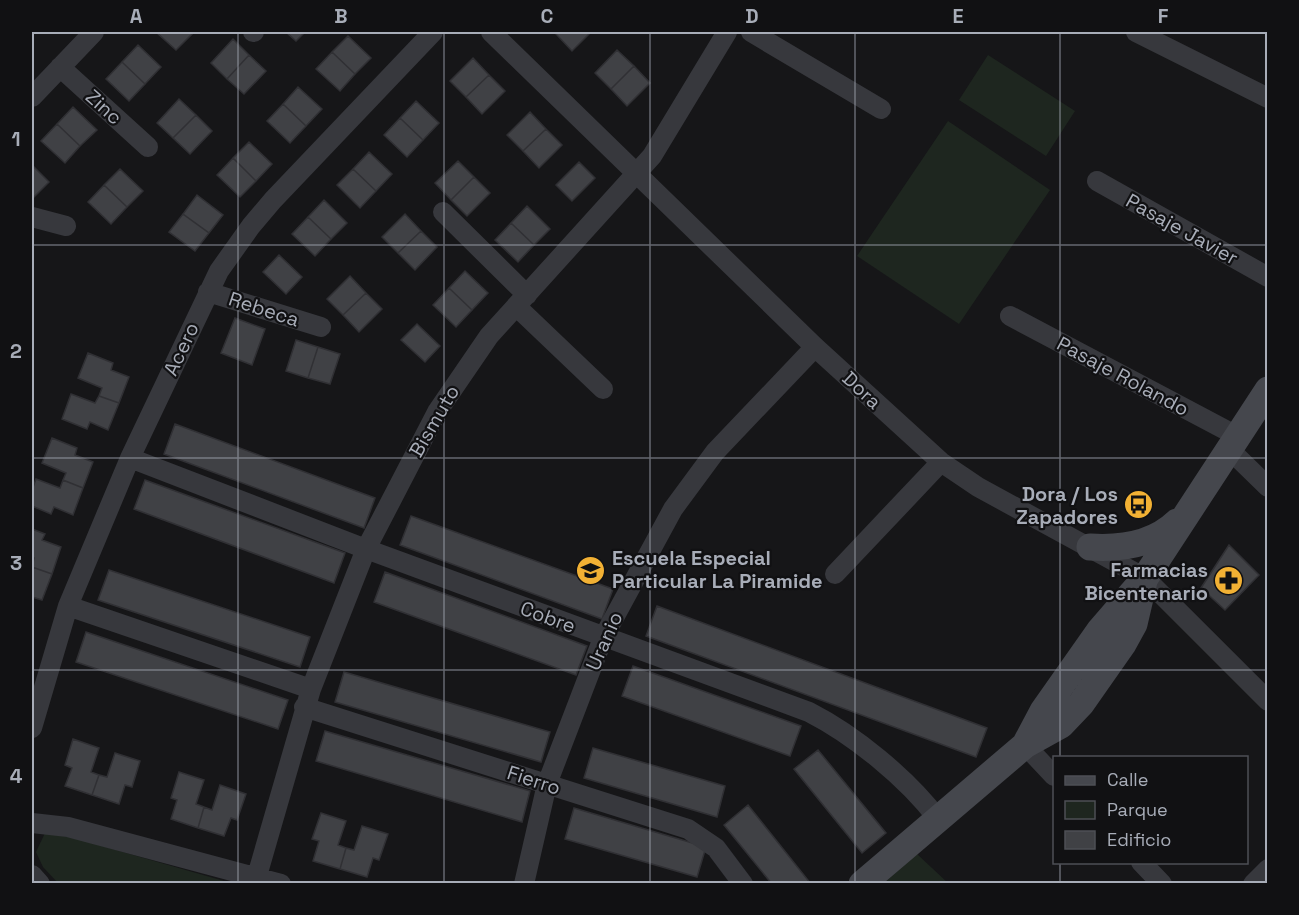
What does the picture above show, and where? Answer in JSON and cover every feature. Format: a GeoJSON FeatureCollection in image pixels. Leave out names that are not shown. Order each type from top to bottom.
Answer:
{"type":"FeatureCollection","features":[{"type":"Feature","properties":{"kind":"main road"},"geometry":{"type":"LineString","coordinates":[[861,884],[1025,745],[1061,725],[1104,673],[1134,624],[1145,578],[1268,390]]}},
{"type":"Feature","properties":{"kind":"main road"},"geometry":{"type":"LineString","coordinates":[[1090,547],[1112,549],[1134,546],[1154,538],[1173,526],[1188,511]]}},
{"type":"Feature","properties":{"kind":"street"},"geometry":{"type":"LineString","coordinates":[[32,97],[94,32]]}},
{"type":"Feature","properties":{"kind":"street","name":"Acero"},"geometry":{"type":"LineString","coordinates":[[32,728],[68,606],[130,458],[208,292],[231,252],[251,226],[433,32]]}},
{"type":"Feature","properties":{"kind":"street","name":"Dora"},"geometry":{"type":"LineString","coordinates":[[491,32],[815,347],[941,462],[978,487],[1145,578],[1268,701]]}},
{"type":"Feature","properties":{"kind":"street","name":"Bismuto"},"geometry":{"type":"LineString","coordinates":[[257,876],[308,698],[366,549],[437,412],[462,372],[521,300],[637,175],[667,135],[727,32]]}},
{"type":"Feature","properties":{"kind":"street"},"geometry":{"type":"LineString","coordinates":[[751,32],[881,109]]}},
{"type":"Feature","properties":{"kind":"street"},"geometry":{"type":"LineString","coordinates":[[1136,32],[1268,98]]}},
{"type":"Feature","properties":{"kind":"street","name":"Zinc"},"geometry":{"type":"LineString","coordinates":[[60,67],[148,147]]}},
{"type":"Feature","properties":{"kind":"street","name":"Pasaje Javier"},"geometry":{"type":"LineString","coordinates":[[1097,181],[1268,277]]}},
{"type":"Feature","properties":{"kind":"street"},"geometry":{"type":"LineString","coordinates":[[443,212],[603,388]]}},
{"type":"Feature","properties":{"kind":"street"},"geometry":{"type":"LineString","coordinates":[[32,217],[66,226]]}},
{"type":"Feature","properties":{"kind":"street","name":"Rebeca"},"geometry":{"type":"LineString","coordinates":[[208,292],[321,327]]}},
{"type":"Feature","properties":{"kind":"street","name":"Pasaje Rolando"},"geometry":{"type":"LineString","coordinates":[[1010,316],[1233,442],[1268,488]]}},
{"type":"Feature","properties":{"kind":"street","name":"Uranio"},"geometry":{"type":"LineString","coordinates":[[524,884],[547,784],[603,638],[673,509],[716,452],[815,347]]}},
{"type":"Feature","properties":{"kind":"street","name":"Cobre"},"geometry":{"type":"LineString","coordinates":[[130,458],[603,638],[809,712],[834,725],[919,794],[938,819]]}},
{"type":"Feature","properties":{"kind":"street"},"geometry":{"type":"LineString","coordinates":[[835,574],[941,462]]}},
{"type":"Feature","properties":{"kind":"street","name":"Fierro"},"geometry":{"type":"LineString","coordinates":[[68,606],[308,698],[547,784],[688,829],[716,848],[743,884]]}},
{"type":"Feature","properties":{"kind":"street"},"geometry":{"type":"LineString","coordinates":[[1025,745],[1053,776]]}},
{"type":"Feature","properties":{"kind":"street"},"geometry":{"type":"LineString","coordinates":[[32,823],[68,827],[281,884]]}},
{"type":"Feature","properties":{"kind":"street"},"geometry":{"type":"LineString","coordinates":[[1143,864],[1162,884]]}},
{"type":"Feature","properties":{"kind":"street"},"geometry":{"type":"LineString","coordinates":[[1253,884],[1268,869]]}},
{"type":"Feature","properties":{"kind":"street"},"geometry":{"type":"LineString","coordinates":[[32,875],[40,884]]}},
{"type":"Feature","properties":{"kind":"green space"},"geometry":{"type":"Polygon","coordinates":[[[988,55],[1075,111],[1046,156],[959,100],[988,55]]]}},
{"type":"Feature","properties":{"kind":"green space"},"geometry":{"type":"Polygon","coordinates":[[[948,121],[1050,190],[959,324],[857,256],[948,121]]]}},
{"type":"Feature","properties":{"kind":"green space"},"geometry":{"type":"Polygon","coordinates":[[[45,833],[74,838],[231,883],[58,883],[43,867],[36,852],[45,833]]]}},
{"type":"Feature","properties":{"kind":"green space"},"geometry":{"type":"Polygon","coordinates":[[[917,854],[948,883],[883,884],[917,854]]]}},
{"type":"Feature","properties":{"kind":"building"},"geometry":{"type":"Polygon","coordinates":[[[156,32],[189,32],[192,34],[176,50],[156,32]]]}},
{"type":"Feature","properties":{"kind":"building"},"geometry":{"type":"Polygon","coordinates":[[[286,32],[305,32],[296,41],[286,32]]]}},
{"type":"Feature","properties":{"kind":"building"},"geometry":{"type":"Polygon","coordinates":[[[559,32],[591,32],[572,51],[556,34],[559,32]]]}},
{"type":"Feature","properties":{"kind":"building"},"geometry":{"type":"Polygon","coordinates":[[[348,36],[371,58],[355,74],[332,52],[348,36]]]}},
{"type":"Feature","properties":{"kind":"building"},"geometry":{"type":"Polygon","coordinates":[[[233,39],[249,55],[227,79],[211,63],[233,39]]]}},
{"type":"Feature","properties":{"kind":"building"},"geometry":{"type":"Polygon","coordinates":[[[138,45],[161,67],[145,84],[122,62],[138,45]]]}},
{"type":"Feature","properties":{"kind":"building"},"geometry":{"type":"Polygon","coordinates":[[[617,50],[634,66],[611,89],[595,73],[617,50]]]}},
{"type":"Feature","properties":{"kind":"building"},"geometry":{"type":"Polygon","coordinates":[[[332,52],[355,74],[340,91],[316,69],[332,52]]]}},
{"type":"Feature","properties":{"kind":"building"},"geometry":{"type":"Polygon","coordinates":[[[249,55],[266,71],[244,94],[227,79],[249,55]]]}},
{"type":"Feature","properties":{"kind":"building"},"geometry":{"type":"Polygon","coordinates":[[[473,58],[489,75],[466,97],[450,81],[473,58]]]}},
{"type":"Feature","properties":{"kind":"building"},"geometry":{"type":"Polygon","coordinates":[[[122,62],[145,84],[129,101],[106,79],[122,62]]]}},
{"type":"Feature","properties":{"kind":"building"},"geometry":{"type":"Polygon","coordinates":[[[634,66],[650,83],[627,106],[611,89],[634,66]]]}},
{"type":"Feature","properties":{"kind":"building"},"geometry":{"type":"Polygon","coordinates":[[[489,75],[505,91],[482,114],[466,97],[489,75]]]}},
{"type":"Feature","properties":{"kind":"building"},"geometry":{"type":"Polygon","coordinates":[[[298,87],[322,109],[306,126],[283,104],[298,87]]]}},
{"type":"Feature","properties":{"kind":"building"},"geometry":{"type":"Polygon","coordinates":[[[179,99],[196,115],[173,138],[157,123],[179,99]]]}},
{"type":"Feature","properties":{"kind":"building"},"geometry":{"type":"Polygon","coordinates":[[[416,101],[439,123],[423,140],[400,118],[416,101]]]}},
{"type":"Feature","properties":{"kind":"building"},"geometry":{"type":"Polygon","coordinates":[[[283,104],[306,126],[290,143],[267,121],[283,104]]]}},
{"type":"Feature","properties":{"kind":"building"},"geometry":{"type":"Polygon","coordinates":[[[73,107],[97,130],[80,146],[57,124],[73,107]]]}},
{"type":"Feature","properties":{"kind":"building"},"geometry":{"type":"Polygon","coordinates":[[[530,112],[546,129],[523,151],[507,135],[530,112]]]}},
{"type":"Feature","properties":{"kind":"building"},"geometry":{"type":"Polygon","coordinates":[[[196,115],[212,131],[190,154],[173,138],[196,115]]]}},
{"type":"Feature","properties":{"kind":"building"},"geometry":{"type":"Polygon","coordinates":[[[400,118],[423,140],[407,157],[384,135],[400,118]]]}},
{"type":"Feature","properties":{"kind":"building"},"geometry":{"type":"Polygon","coordinates":[[[57,124],[80,146],[65,163],[41,141],[57,124]]]}},
{"type":"Feature","properties":{"kind":"building"},"geometry":{"type":"Polygon","coordinates":[[[546,129],[562,145],[539,168],[523,151],[546,129]]]}},
{"type":"Feature","properties":{"kind":"building"},"geometry":{"type":"Polygon","coordinates":[[[249,142],[272,164],[256,181],[233,158],[249,142]]]}},
{"type":"Feature","properties":{"kind":"building"},"geometry":{"type":"Polygon","coordinates":[[[369,152],[392,174],[376,191],[353,169],[369,152]]]}},
{"type":"Feature","properties":{"kind":"building"},"geometry":{"type":"Polygon","coordinates":[[[233,158],[256,181],[240,197],[217,175],[233,158]]]}},
{"type":"Feature","properties":{"kind":"building"},"geometry":{"type":"Polygon","coordinates":[[[458,161],[474,177],[451,200],[435,183],[458,161]]]}},
{"type":"Feature","properties":{"kind":"building"},"geometry":{"type":"Polygon","coordinates":[[[579,162],[595,178],[572,201],[556,185],[579,162]]]}},
{"type":"Feature","properties":{"kind":"building"},"geometry":{"type":"Polygon","coordinates":[[[32,165],[49,182],[33,198],[32,197],[32,165]]]}},
{"type":"Feature","properties":{"kind":"building"},"geometry":{"type":"Polygon","coordinates":[[[120,169],[143,191],[127,207],[104,185],[120,169]]]}},
{"type":"Feature","properties":{"kind":"building"},"geometry":{"type":"Polygon","coordinates":[[[353,169],[376,191],[360,208],[337,185],[353,169]]]}},
{"type":"Feature","properties":{"kind":"building"},"geometry":{"type":"Polygon","coordinates":[[[474,177],[490,193],[467,216],[451,200],[474,177]]]}},
{"type":"Feature","properties":{"kind":"building"},"geometry":{"type":"Polygon","coordinates":[[[104,185],[127,207],[111,224],[88,202],[104,185]]]}},
{"type":"Feature","properties":{"kind":"building"},"geometry":{"type":"Polygon","coordinates":[[[197,195],[223,215],[209,233],[183,214],[197,195]]]}},
{"type":"Feature","properties":{"kind":"building"},"geometry":{"type":"Polygon","coordinates":[[[324,200],[347,223],[331,239],[308,217],[324,200]]]}},
{"type":"Feature","properties":{"kind":"building"},"geometry":{"type":"Polygon","coordinates":[[[527,206],[550,229],[534,245],[511,223],[527,206]]]}},
{"type":"Feature","properties":{"kind":"building"},"geometry":{"type":"Polygon","coordinates":[[[183,214],[209,233],[195,251],[169,232],[183,214]]]}},
{"type":"Feature","properties":{"kind":"building"},"geometry":{"type":"Polygon","coordinates":[[[405,214],[421,231],[398,253],[382,237],[405,214]]]}},
{"type":"Feature","properties":{"kind":"building"},"geometry":{"type":"Polygon","coordinates":[[[308,217],[331,239],[315,256],[292,234],[308,217]]]}},
{"type":"Feature","properties":{"kind":"building"},"geometry":{"type":"Polygon","coordinates":[[[511,223],[534,245],[518,262],[495,240],[511,223]]]}},
{"type":"Feature","properties":{"kind":"building"},"geometry":{"type":"Polygon","coordinates":[[[421,231],[437,247],[415,270],[398,253],[421,231]]]}},
{"type":"Feature","properties":{"kind":"building"},"geometry":{"type":"Polygon","coordinates":[[[279,255],[302,277],[286,294],[263,272],[279,255]]]}},
{"type":"Feature","properties":{"kind":"building"},"geometry":{"type":"Polygon","coordinates":[[[465,271],[488,293],[472,310],[449,288],[465,271]]]}},
{"type":"Feature","properties":{"kind":"building"},"geometry":{"type":"Polygon","coordinates":[[[350,276],[366,293],[343,315],[327,299],[350,276]]]}},
{"type":"Feature","properties":{"kind":"building"},"geometry":{"type":"Polygon","coordinates":[[[449,288],[472,310],[456,327],[433,305],[449,288]]]}},
{"type":"Feature","properties":{"kind":"building"},"geometry":{"type":"Polygon","coordinates":[[[366,293],[382,309],[359,332],[343,315],[366,293]]]}},
{"type":"Feature","properties":{"kind":"building"},"geometry":{"type":"Polygon","coordinates":[[[235,318],[265,329],[252,365],[221,353],[235,318]]]}},
{"type":"Feature","properties":{"kind":"building"},"geometry":{"type":"Polygon","coordinates":[[[417,324],[440,346],[425,362],[401,340],[417,324]]]}},
{"type":"Feature","properties":{"kind":"building"},"geometry":{"type":"Polygon","coordinates":[[[296,340],[318,347],[308,378],[286,371],[296,340]]]}},
{"type":"Feature","properties":{"kind":"building"},"geometry":{"type":"Polygon","coordinates":[[[318,347],[340,354],[330,384],[308,378],[318,347]]]}},
{"type":"Feature","properties":{"kind":"building"},"geometry":{"type":"Polygon","coordinates":[[[88,353],[113,363],[111,370],[129,377],[119,403],[99,396],[102,388],[78,378],[88,353]]]}},
{"type":"Feature","properties":{"kind":"building"},"geometry":{"type":"Polygon","coordinates":[[[71,394],[95,403],[99,396],[119,403],[108,430],[90,422],[87,429],[62,419],[71,394]]]}},
{"type":"Feature","properties":{"kind":"building"},"geometry":{"type":"Polygon","coordinates":[[[175,424],[375,498],[364,528],[164,454],[175,424]]]}},
{"type":"Feature","properties":{"kind":"building"},"geometry":{"type":"Polygon","coordinates":[[[52,438],[77,448],[75,455],[93,462],[83,488],[63,480],[66,473],[42,463],[52,438]]]}},
{"type":"Feature","properties":{"kind":"building"},"geometry":{"type":"Polygon","coordinates":[[[36,479],[60,488],[63,480],[83,488],[73,515],[54,507],[51,514],[32,506],[32,490],[36,479]]]}},
{"type":"Feature","properties":{"kind":"building"},"geometry":{"type":"Polygon","coordinates":[[[145,480],[345,553],[334,583],[134,509],[145,480]]]}},
{"type":"Feature","properties":{"kind":"building"},"geometry":{"type":"Polygon","coordinates":[[[411,516],[613,589],[602,619],[400,545],[411,516]]]}},
{"type":"Feature","properties":{"kind":"building"},"geometry":{"type":"Polygon","coordinates":[[[32,529],[45,534],[42,540],[61,547],[52,574],[32,567],[34,558],[32,557],[32,529]]]}},
{"type":"Feature","properties":{"kind":"building","name":"Farmacias Bicentenario"},"geometry":{"type":"Polygon","coordinates":[[[1229,545],[1259,575],[1225,610],[1201,588],[1229,545]]]}},
{"type":"Feature","properties":{"kind":"building"},"geometry":{"type":"Polygon","coordinates":[[[32,567],[52,574],[42,600],[32,597],[32,567]]]}},
{"type":"Feature","properties":{"kind":"building"},"geometry":{"type":"Polygon","coordinates":[[[109,570],[310,637],[300,667],[98,600],[109,570]]]}},
{"type":"Feature","properties":{"kind":"building"},"geometry":{"type":"Polygon","coordinates":[[[385,572],[587,646],[576,675],[374,602],[385,572]]]}},
{"type":"Feature","properties":{"kind":"building"},"geometry":{"type":"Polygon","coordinates":[[[657,606],[987,728],[976,757],[646,636],[657,606]]]}},
{"type":"Feature","properties":{"kind":"building"},"geometry":{"type":"Polygon","coordinates":[[[86,632],[288,700],[278,729],[76,662],[86,632]]]}},
{"type":"Feature","properties":{"kind":"building"},"geometry":{"type":"Polygon","coordinates":[[[633,666],[801,726],[790,756],[622,696],[633,666]]]}},
{"type":"Feature","properties":{"kind":"building"},"geometry":{"type":"Polygon","coordinates":[[[344,672],[550,732],[541,762],[335,702],[344,672]]]}},
{"type":"Feature","properties":{"kind":"building"},"geometry":{"type":"Polygon","coordinates":[[[325,731],[530,791],[522,822],[316,761],[325,731]]]}},
{"type":"Feature","properties":{"kind":"building"},"geometry":{"type":"Polygon","coordinates":[[[73,739],[99,748],[91,772],[99,775],[92,795],[65,786],[72,768],[65,765],[73,739]]]}},
{"type":"Feature","properties":{"kind":"building"},"geometry":{"type":"Polygon","coordinates":[[[593,748],[725,786],[717,817],[584,778],[593,748]]]}},
{"type":"Feature","properties":{"kind":"building"},"geometry":{"type":"Polygon","coordinates":[[[818,750],[886,833],[862,853],[794,769],[818,750]]]}},
{"type":"Feature","properties":{"kind":"building"},"geometry":{"type":"Polygon","coordinates":[[[115,753],[140,761],[132,787],[125,785],[119,804],[92,795],[99,775],[107,777],[115,753]]]}},
{"type":"Feature","properties":{"kind":"building"},"geometry":{"type":"Polygon","coordinates":[[[179,772],[204,780],[196,804],[204,807],[198,828],[171,819],[177,800],[171,798],[179,772]]]}},
{"type":"Feature","properties":{"kind":"building"},"geometry":{"type":"Polygon","coordinates":[[[220,785],[246,794],[237,820],[231,818],[224,836],[198,828],[204,807],[212,810],[220,785]]]}},
{"type":"Feature","properties":{"kind":"building"},"geometry":{"type":"Polygon","coordinates":[[[748,805],[811,884],[772,884],[724,825],[748,805]]]}},
{"type":"Feature","properties":{"kind":"building"},"geometry":{"type":"Polygon","coordinates":[[[574,808],[706,847],[697,877],[565,839],[574,808]]]}},
{"type":"Feature","properties":{"kind":"building"},"geometry":{"type":"Polygon","coordinates":[[[321,813],[346,821],[338,845],[346,848],[340,869],[313,861],[319,841],[312,839],[321,813]]]}},
{"type":"Feature","properties":{"kind":"building"},"geometry":{"type":"Polygon","coordinates":[[[362,826],[388,834],[379,860],[373,858],[367,877],[340,869],[346,848],[354,850],[362,826]]]}},
{"type":"Feature","properties":{"kind":"place","name":"Dora / Los Zapadores"},"geometry":{"type":"Point","coordinates":[1139,505]}},
{"type":"Feature","properties":{"kind":"place","name":"Escuela Especial Particular La Piramide"},"geometry":{"type":"Point","coordinates":[591,570]}},
{"type":"Feature","properties":{"kind":"place","name":"Farmacias Bicentenario"},"geometry":{"type":"Point","coordinates":[1229,581]}}]}
